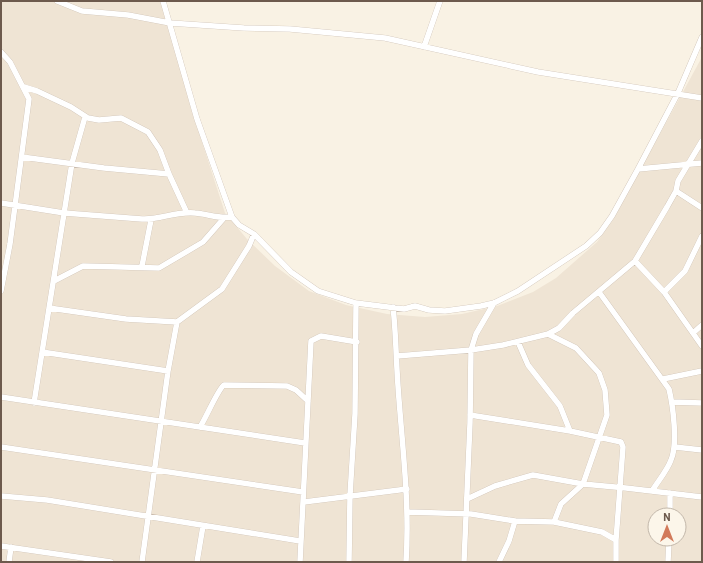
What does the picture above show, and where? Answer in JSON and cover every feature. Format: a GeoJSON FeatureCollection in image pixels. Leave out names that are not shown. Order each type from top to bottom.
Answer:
{"type":"FeatureCollection","features":[{"type":"Feature","properties":{"kind":"street"},"geometry":{"type":"LineString","coordinates":[[57,1],[82,11],[128,14],[170,23],[322,31],[390,39],[538,72],[702,98]]}},
{"type":"Feature","properties":{"kind":"street"},"geometry":{"type":"LineString","coordinates":[[164,1],[196,119],[232,217],[239,224],[254,234],[291,272],[318,291],[356,303],[404,309],[415,306],[429,310],[445,311],[494,303],[518,292],[586,246],[600,233],[612,216],[678,93],[702,37]]}},
{"type":"Feature","properties":{"kind":"street"},"geometry":{"type":"LineString","coordinates":[[424,47],[440,1]]}},
{"type":"Feature","properties":{"kind":"street"},"geometry":{"type":"LineString","coordinates":[[1,52],[10,62],[29,99],[15,206],[1,291]]}},
{"type":"Feature","properties":{"kind":"street"},"geometry":{"type":"LineString","coordinates":[[24,87],[37,91],[71,107],[85,117],[98,120],[121,118],[148,132],[160,150],[187,213]]}},
{"type":"Feature","properties":{"kind":"street"},"geometry":{"type":"LineString","coordinates":[[34,402],[72,163],[85,117]]}},
{"type":"Feature","properties":{"kind":"street"},"geometry":{"type":"LineString","coordinates":[[397,356],[471,350],[518,342],[548,334],[559,328],[573,313],[635,261],[676,191],[678,181],[702,141]]}},
{"type":"Feature","properties":{"kind":"street"},"geometry":{"type":"LineString","coordinates":[[22,157],[104,168],[169,174]]}},
{"type":"Feature","properties":{"kind":"street"},"geometry":{"type":"LineString","coordinates":[[638,169],[688,163],[702,163]]}},
{"type":"Feature","properties":{"kind":"street"},"geometry":{"type":"LineString","coordinates":[[676,191],[702,208]]}},
{"type":"Feature","properties":{"kind":"street"},"geometry":{"type":"LineString","coordinates":[[1,203],[64,213],[151,220],[164,216],[187,213],[224,218],[232,217]]}},
{"type":"Feature","properties":{"kind":"street"},"geometry":{"type":"LineString","coordinates":[[54,281],[83,266],[142,266],[157,268],[163,266],[203,242],[224,218]]}},
{"type":"Feature","properties":{"kind":"street"},"geometry":{"type":"LineString","coordinates":[[142,266],[151,220]]}},
{"type":"Feature","properties":{"kind":"street"},"geometry":{"type":"LineString","coordinates":[[49,308],[126,319],[177,322],[222,289],[249,246],[254,234]]}},
{"type":"Feature","properties":{"kind":"street"},"geometry":{"type":"LineString","coordinates":[[664,292],[685,271],[702,236]]}},
{"type":"Feature","properties":{"kind":"street"},"geometry":{"type":"LineString","coordinates":[[635,261],[664,292],[702,346]]}},
{"type":"Feature","properties":{"kind":"street"},"geometry":{"type":"LineString","coordinates":[[599,292],[669,389],[672,402],[675,447],[671,460],[652,491]]}},
{"type":"Feature","properties":{"kind":"street"},"geometry":{"type":"LineString","coordinates":[[349,562],[350,495],[356,414],[356,303]]}},
{"type":"Feature","properties":{"kind":"street"},"geometry":{"type":"LineString","coordinates":[[464,562],[471,350],[476,334],[494,303]]}},
{"type":"Feature","properties":{"kind":"street"},"geometry":{"type":"LineString","coordinates":[[393,307],[407,489],[406,562]]}},
{"type":"Feature","properties":{"kind":"street"},"geometry":{"type":"LineString","coordinates":[[142,562],[168,370],[177,322]]}},
{"type":"Feature","properties":{"kind":"street"},"geometry":{"type":"LineString","coordinates":[[693,333],[702,325]]}},
{"type":"Feature","properties":{"kind":"street"},"geometry":{"type":"LineString","coordinates":[[548,334],[576,348],[599,373],[605,390],[607,415],[598,437],[583,484],[561,504],[554,522]]}},
{"type":"Feature","properties":{"kind":"street"},"geometry":{"type":"LineString","coordinates":[[300,562],[311,341],[321,336],[357,342]]}},
{"type":"Feature","properties":{"kind":"street"},"geometry":{"type":"LineString","coordinates":[[518,342],[528,365],[560,406],[570,431]]}},
{"type":"Feature","properties":{"kind":"street"},"geometry":{"type":"LineString","coordinates":[[42,352],[168,370]]}},
{"type":"Feature","properties":{"kind":"street"},"geometry":{"type":"LineString","coordinates":[[663,379],[702,371]]}},
{"type":"Feature","properties":{"kind":"street"},"geometry":{"type":"LineString","coordinates":[[200,427],[209,414],[219,389],[224,385],[287,386],[292,387],[308,401]]}},
{"type":"Feature","properties":{"kind":"street"},"geometry":{"type":"LineString","coordinates":[[1,397],[305,443]]}},
{"type":"Feature","properties":{"kind":"street"},"geometry":{"type":"LineString","coordinates":[[672,402],[702,403]]}},
{"type":"Feature","properties":{"kind":"street"},"geometry":{"type":"LineString","coordinates":[[470,415],[570,431],[621,442],[623,448],[616,540],[616,562]]}},
{"type":"Feature","properties":{"kind":"street"},"geometry":{"type":"LineString","coordinates":[[1,447],[303,492]]}},
{"type":"Feature","properties":{"kind":"street"},"geometry":{"type":"LineString","coordinates":[[675,447],[702,450]]}},
{"type":"Feature","properties":{"kind":"street"},"geometry":{"type":"LineString","coordinates":[[467,499],[495,486],[533,475],[583,484],[702,497]]}},
{"type":"Feature","properties":{"kind":"street"},"geometry":{"type":"LineString","coordinates":[[304,502],[407,489]]}},
{"type":"Feature","properties":{"kind":"street"},"geometry":{"type":"LineString","coordinates":[[670,494],[670,507]]}},
{"type":"Feature","properties":{"kind":"street"},"geometry":{"type":"LineString","coordinates":[[1,496],[47,500],[300,541]]}},
{"type":"Feature","properties":{"kind":"street"},"geometry":{"type":"LineString","coordinates":[[407,512],[465,514],[515,521],[554,522],[602,532],[616,540]]}},
{"type":"Feature","properties":{"kind":"street"},"geometry":{"type":"LineString","coordinates":[[499,562],[510,541],[515,521]]}},
{"type":"Feature","properties":{"kind":"street"},"geometry":{"type":"LineString","coordinates":[[197,562],[203,526]]}},
{"type":"Feature","properties":{"kind":"street"},"geometry":{"type":"LineString","coordinates":[[1,546],[112,562]]}},
{"type":"Feature","properties":{"kind":"street"},"geometry":{"type":"LineString","coordinates":[[9,562],[11,547]]}},
{"type":"Feature","properties":{"kind":"street"},"geometry":{"type":"LineString","coordinates":[[668,562],[669,547]]}},
{"type":"Feature","properties":{"kind":"shaded area"},"geometry":{"type":"Polygon","coordinates":[[[1,1],[162,1],[191,108],[225,213],[247,239],[275,266],[309,291],[346,305],[387,314],[425,317],[462,314],[497,306],[533,292],[556,278],[597,242],[613,220],[702,57],[702,562],[1,562],[1,1]]]}}]}
